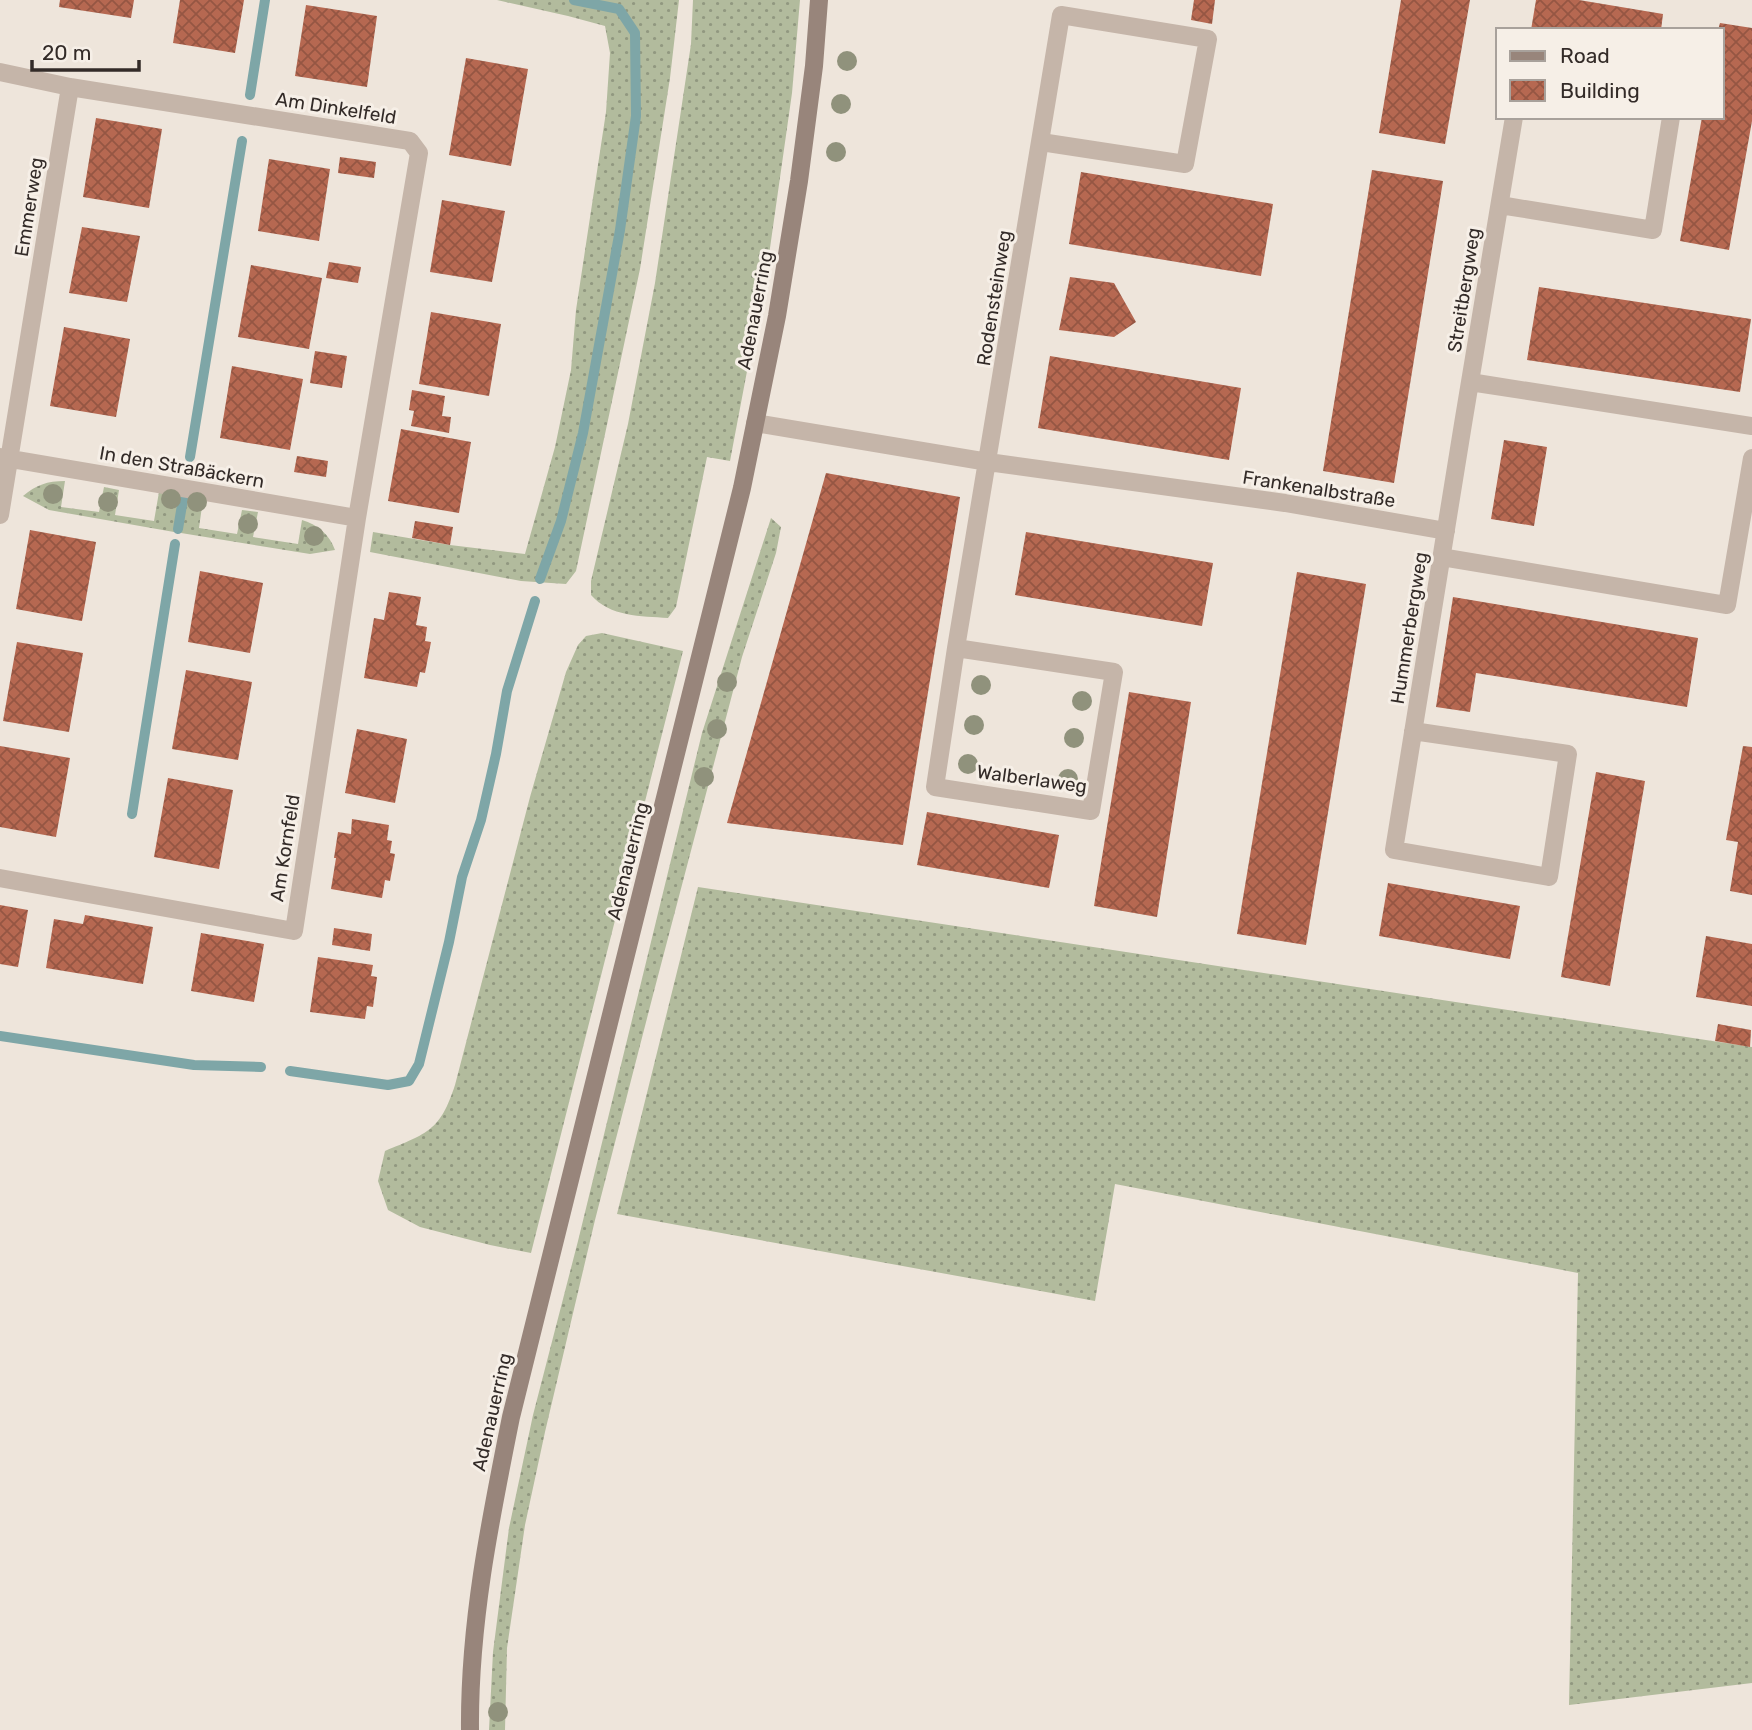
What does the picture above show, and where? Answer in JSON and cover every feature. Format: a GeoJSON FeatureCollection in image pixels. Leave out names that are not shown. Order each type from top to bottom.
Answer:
{"type":"FeatureCollection","features":[{"type":"Feature","properties":{"kind":"main road","name":"Adenauerring"},"geometry":{"type":"LineString","coordinates":[[470,1730],[478,1597],[511,1417],[738,501],[778,316],[814,66],[819,0]]}},
{"type":"Feature","properties":{"kind":"street","name":"Rodensteinweg"},"geometry":{"type":"LineString","coordinates":[[988,462],[1061,15],[1208,39],[1185,164],[1041,142]]}},
{"type":"Feature","properties":{"kind":"street","name":"Am Dinkelfeld"},"geometry":{"type":"LineString","coordinates":[[0,72],[69,87],[410,141],[419,153],[357,518]]}},
{"type":"Feature","properties":{"kind":"street","name":"Emmerweg"},"geometry":{"type":"LineString","coordinates":[[0,515],[5,458],[69,87]]}},
{"type":"Feature","properties":{"kind":"street","name":"Streitbergweg"},"geometry":{"type":"LineString","coordinates":[[1470,383],[1514,119]]}},
{"type":"Feature","properties":{"kind":"street","name":"Streitbergweg"},"geometry":{"type":"LineString","coordinates":[[1500,205],[1653,230],[1671,119]]}},
{"type":"Feature","properties":{"kind":"street"},"geometry":{"type":"LineString","coordinates":[[1446,531],[1470,383],[1752,426]]}},
{"type":"Feature","properties":{"kind":"street","name":"Frankenalbstraße"},"geometry":{"type":"LineString","coordinates":[[755,423],[988,462],[1285,503],[1446,531]]}},
{"type":"Feature","properties":{"kind":"street","name":"In den Straßäckern"},"geometry":{"type":"LineString","coordinates":[[5,458],[357,518]]}},
{"type":"Feature","properties":{"kind":"street"},"geometry":{"type":"LineString","coordinates":[[1442,558],[1727,605],[1752,458]]}},
{"type":"Feature","properties":{"kind":"street","name":"Walberlaweg"},"geometry":{"type":"LineString","coordinates":[[956,648],[1114,672],[1091,811],[935,787],[956,648],[988,462]]}},
{"type":"Feature","properties":{"kind":"street","name":"Am Kornfeld"},"geometry":{"type":"LineString","coordinates":[[0,878],[294,931],[357,518]]}},
{"type":"Feature","properties":{"kind":"street","name":"Hummerbergweg"},"geometry":{"type":"LineString","coordinates":[[1413,731],[1568,754],[1549,877],[1394,850],[1413,731],[1442,558],[1446,531]]}},
{"type":"Feature","properties":{"kind":"green space"},"geometry":{"type":"Polygon","coordinates":[[[497,0],[679,0],[670,78],[640,269],[576,571],[566,584],[521,581],[370,552],[373,532],[525,554],[555,447],[571,370],[576,310],[606,112],[610,53],[605,26],[497,0]]]}},
{"type":"Feature","properties":{"kind":"green space"},"geometry":{"type":"Polygon","coordinates":[[[693,0],[800,0],[792,93],[769,255],[730,461],[707,457],[676,607],[668,618],[647,617],[607,608],[591,595],[591,581],[628,424],[655,283],[691,44],[693,0]]]}},
{"type":"Feature","properties":{"kind":"green space"},"geometry":{"type":"Polygon","coordinates":[[[65,481],[61,507],[99,512],[104,487],[119,490],[115,515],[154,521],[159,492],[180,493],[174,532],[49,510],[23,496],[42,484],[65,481]]]}},
{"type":"Feature","properties":{"kind":"green space"},"geometry":{"type":"Polygon","coordinates":[[[187,494],[203,499],[199,528],[237,534],[242,510],[258,512],[253,537],[298,544],[302,520],[322,531],[335,550],[310,554],[181,533],[187,494]]]}},
{"type":"Feature","properties":{"kind":"green space"},"geometry":{"type":"Polygon","coordinates":[[[771,518],[781,527],[776,553],[742,657],[653,995],[595,1220],[545,1432],[525,1525],[507,1648],[505,1730],[489,1730],[493,1652],[509,1528],[533,1415],[702,733],[771,518]]]}},
{"type":"Feature","properties":{"kind":"green space"},"geometry":{"type":"Polygon","coordinates":[[[602,633],[683,651],[531,1253],[420,1227],[388,1210],[378,1181],[385,1151],[412,1140],[430,1128],[438,1121],[449,1100],[566,672],[578,645],[586,636],[602,633]]]}},
{"type":"Feature","properties":{"kind":"green space"},"geometry":{"type":"Polygon","coordinates":[[[698,887],[1752,1047],[1752,1683],[1569,1705],[1578,1273],[1115,1184],[1095,1301],[617,1214],[698,887]]]}},
{"type":"Feature","properties":{"kind":"building"},"geometry":{"type":"Polygon","coordinates":[[[60,0],[134,0],[131,18],[59,7],[60,0]]]}},
{"type":"Feature","properties":{"kind":"building"},"geometry":{"type":"Polygon","coordinates":[[[180,0],[244,0],[235,53],[173,43],[180,0]]]}},
{"type":"Feature","properties":{"kind":"building"},"geometry":{"type":"Polygon","coordinates":[[[1194,0],[1215,0],[1212,24],[1191,20],[1194,0]]]}},
{"type":"Feature","properties":{"kind":"building"},"geometry":{"type":"Polygon","coordinates":[[[1401,0],[1470,0],[1445,144],[1379,133],[1401,0]]]}},
{"type":"Feature","properties":{"kind":"building"},"geometry":{"type":"Polygon","coordinates":[[[1536,0],[1579,0],[1663,14],[1661,28],[1531,28],[1536,0]]]}},
{"type":"Feature","properties":{"kind":"building"},"geometry":{"type":"Polygon","coordinates":[[[306,5],[377,16],[367,87],[295,76],[306,5]]]}},
{"type":"Feature","properties":{"kind":"building"},"geometry":{"type":"Polygon","coordinates":[[[1720,23],[1752,28],[1752,121],[1729,250],[1680,241],[1702,119],[1724,119],[1724,28],[1719,28],[1720,23]]]}},
{"type":"Feature","properties":{"kind":"building"},"geometry":{"type":"Polygon","coordinates":[[[466,58],[528,69],[511,166],[449,155],[466,58]]]}},
{"type":"Feature","properties":{"kind":"building"},"geometry":{"type":"Polygon","coordinates":[[[96,118],[162,129],[149,208],[83,197],[96,118]]]}},
{"type":"Feature","properties":{"kind":"building"},"geometry":{"type":"Polygon","coordinates":[[[340,157],[376,162],[374,178],[338,173],[340,157]]]}},
{"type":"Feature","properties":{"kind":"building"},"geometry":{"type":"Polygon","coordinates":[[[269,159],[330,169],[319,241],[258,231],[269,159]]]}},
{"type":"Feature","properties":{"kind":"building"},"geometry":{"type":"Polygon","coordinates":[[[1372,170],[1443,181],[1394,483],[1323,471],[1372,170]]]}},
{"type":"Feature","properties":{"kind":"building"},"geometry":{"type":"Polygon","coordinates":[[[1081,172],[1273,204],[1261,276],[1069,244],[1081,172]]]}},
{"type":"Feature","properties":{"kind":"building"},"geometry":{"type":"Polygon","coordinates":[[[442,200],[505,211],[492,282],[430,272],[442,200]]]}},
{"type":"Feature","properties":{"kind":"building"},"geometry":{"type":"Polygon","coordinates":[[[82,227],[140,236],[127,302],[69,293],[82,227]]]}},
{"type":"Feature","properties":{"kind":"building"},"geometry":{"type":"Polygon","coordinates":[[[329,262],[361,267],[358,283],[326,278],[329,262]]]}},
{"type":"Feature","properties":{"kind":"building"},"geometry":{"type":"Polygon","coordinates":[[[251,265],[322,278],[309,349],[238,337],[251,265]]]}},
{"type":"Feature","properties":{"kind":"building"},"geometry":{"type":"Polygon","coordinates":[[[1070,277],[1114,283],[1136,322],[1114,337],[1059,330],[1070,277]]]}},
{"type":"Feature","properties":{"kind":"building"},"geometry":{"type":"Polygon","coordinates":[[[1539,287],[1751,319],[1740,392],[1527,360],[1539,287]]]}},
{"type":"Feature","properties":{"kind":"building"},"geometry":{"type":"Polygon","coordinates":[[[431,312],[501,324],[489,396],[419,384],[431,312]]]}},
{"type":"Feature","properties":{"kind":"building"},"geometry":{"type":"Polygon","coordinates":[[[64,327],[130,339],[116,417],[50,406],[64,327]]]}},
{"type":"Feature","properties":{"kind":"building"},"geometry":{"type":"Polygon","coordinates":[[[315,351],[347,356],[342,388],[310,383],[315,351]]]}},
{"type":"Feature","properties":{"kind":"building"},"geometry":{"type":"Polygon","coordinates":[[[1050,356],[1241,388],[1229,460],[1038,428],[1050,356]]]}},
{"type":"Feature","properties":{"kind":"building"},"geometry":{"type":"Polygon","coordinates":[[[232,366],[303,379],[290,450],[220,438],[232,366]]]}},
{"type":"Feature","properties":{"kind":"building"},"geometry":{"type":"Polygon","coordinates":[[[412,390],[445,396],[442,416],[451,417],[449,433],[411,426],[414,411],[409,410],[412,390]]]}},
{"type":"Feature","properties":{"kind":"building"},"geometry":{"type":"Polygon","coordinates":[[[401,429],[471,442],[459,513],[388,501],[401,429]]]}},
{"type":"Feature","properties":{"kind":"building"},"geometry":{"type":"Polygon","coordinates":[[[1504,440],[1547,447],[1534,526],[1491,519],[1504,440]]]}},
{"type":"Feature","properties":{"kind":"building"},"geometry":{"type":"Polygon","coordinates":[[[297,456],[328,461],[326,477],[294,472],[297,456]]]}},
{"type":"Feature","properties":{"kind":"building"},"geometry":{"type":"Polygon","coordinates":[[[826,473],[960,497],[903,845],[727,823],[826,473]]]}},
{"type":"Feature","properties":{"kind":"building"},"geometry":{"type":"Polygon","coordinates":[[[415,521],[453,527],[450,545],[412,538],[415,521]]]}},
{"type":"Feature","properties":{"kind":"building"},"geometry":{"type":"Polygon","coordinates":[[[30,530],[96,542],[82,621],[16,609],[30,530]]]}},
{"type":"Feature","properties":{"kind":"building"},"geometry":{"type":"Polygon","coordinates":[[[1026,532],[1213,563],[1202,626],[1015,595],[1026,532]]]}},
{"type":"Feature","properties":{"kind":"building"},"geometry":{"type":"Polygon","coordinates":[[[200,571],[263,583],[250,653],[188,642],[200,571]]]}},
{"type":"Feature","properties":{"kind":"building"},"geometry":{"type":"Polygon","coordinates":[[[1297,572],[1366,584],[1306,945],[1237,934],[1297,572]]]}},
{"type":"Feature","properties":{"kind":"building"},"geometry":{"type":"Polygon","coordinates":[[[389,592],[421,597],[416,625],[427,627],[425,641],[431,642],[425,673],[420,672],[417,687],[364,678],[374,618],[384,620],[389,592]]]}},
{"type":"Feature","properties":{"kind":"building"},"geometry":{"type":"Polygon","coordinates":[[[1453,597],[1698,638],[1687,707],[1476,673],[1470,712],[1436,707],[1453,597]]]}},
{"type":"Feature","properties":{"kind":"building"},"geometry":{"type":"Polygon","coordinates":[[[17,642],[83,653],[69,732],[3,721],[17,642]]]}},
{"type":"Feature","properties":{"kind":"building"},"geometry":{"type":"Polygon","coordinates":[[[186,670],[252,682],[238,760],[172,749],[186,670]]]}},
{"type":"Feature","properties":{"kind":"building"},"geometry":{"type":"Polygon","coordinates":[[[1129,692],[1191,702],[1157,917],[1094,906],[1129,692]]]}},
{"type":"Feature","properties":{"kind":"building"},"geometry":{"type":"Polygon","coordinates":[[[357,729],[407,739],[395,803],[345,793],[357,729]]]}},
{"type":"Feature","properties":{"kind":"building"},"geometry":{"type":"Polygon","coordinates":[[[0,746],[70,758],[56,837],[0,827],[0,746]]]}},
{"type":"Feature","properties":{"kind":"building"},"geometry":{"type":"Polygon","coordinates":[[[1743,746],[1752,747],[1752,895],[1730,891],[1738,842],[1726,840],[1743,746]]]}},
{"type":"Feature","properties":{"kind":"building"},"geometry":{"type":"Polygon","coordinates":[[[1596,772],[1645,781],[1610,986],[1561,977],[1596,772]]]}},
{"type":"Feature","properties":{"kind":"building"},"geometry":{"type":"Polygon","coordinates":[[[168,778],[233,790],[219,869],[154,857],[168,778]]]}},
{"type":"Feature","properties":{"kind":"building"},"geometry":{"type":"Polygon","coordinates":[[[927,812],[1059,835],[1049,888],[917,865],[927,812]]]}},
{"type":"Feature","properties":{"kind":"building"},"geometry":{"type":"Polygon","coordinates":[[[352,819],[389,825],[387,840],[392,841],[390,853],[395,854],[390,881],[385,880],[382,898],[331,889],[338,832],[351,834],[352,819]]]}},
{"type":"Feature","properties":{"kind":"building"},"geometry":{"type":"Polygon","coordinates":[[[1388,883],[1520,906],[1510,959],[1379,936],[1388,883]]]}},
{"type":"Feature","properties":{"kind":"building"},"geometry":{"type":"Polygon","coordinates":[[[0,905],[28,910],[18,967],[0,964],[0,905]]]}},
{"type":"Feature","properties":{"kind":"building"},"geometry":{"type":"Polygon","coordinates":[[[85,915],[153,927],[143,984],[46,968],[54,919],[83,924],[85,915]]]}},
{"type":"Feature","properties":{"kind":"building"},"geometry":{"type":"Polygon","coordinates":[[[334,928],[372,934],[370,951],[332,945],[334,928]]]}},
{"type":"Feature","properties":{"kind":"building"},"geometry":{"type":"Polygon","coordinates":[[[201,933],[264,944],[254,1002],[191,991],[201,933]]]}},
{"type":"Feature","properties":{"kind":"building"},"geometry":{"type":"Polygon","coordinates":[[[1706,936],[1752,944],[1752,1006],[1696,997],[1706,936]]]}},
{"type":"Feature","properties":{"kind":"building"},"geometry":{"type":"Polygon","coordinates":[[[318,957],[373,965],[371,976],[377,977],[373,1007],[367,1006],[365,1019],[310,1012],[318,957]]]}},
{"type":"Feature","properties":{"kind":"building"},"geometry":{"type":"Polygon","coordinates":[[[1718,1024],[1751,1030],[1750,1047],[1715,1041],[1718,1024]]]}},
{"type":"Feature","properties":{"kind":"waterway"},"geometry":{"type":"LineString","coordinates":[[250,95],[265,0]]}},
{"type":"Feature","properties":{"kind":"waterway"},"geometry":{"type":"LineString","coordinates":[[540,579],[561,521],[583,433],[620,230],[636,116],[635,33],[619,9],[574,0]]}},
{"type":"Feature","properties":{"kind":"waterway"},"geometry":{"type":"LineString","coordinates":[[190,457],[242,141]]}},
{"type":"Feature","properties":{"kind":"waterway"},"geometry":{"type":"LineString","coordinates":[[178,529],[183,499]]}},
{"type":"Feature","properties":{"kind":"waterway"},"geometry":{"type":"LineString","coordinates":[[132,814],[175,544]]}},
{"type":"Feature","properties":{"kind":"waterway"},"geometry":{"type":"LineString","coordinates":[[290,1071],[388,1085],[409,1081],[419,1064],[462,877],[481,820],[507,691],[535,601]]}},
{"type":"Feature","properties":{"kind":"waterway"},"geometry":{"type":"LineString","coordinates":[[0,1036],[194,1065],[261,1067]]}}]}
